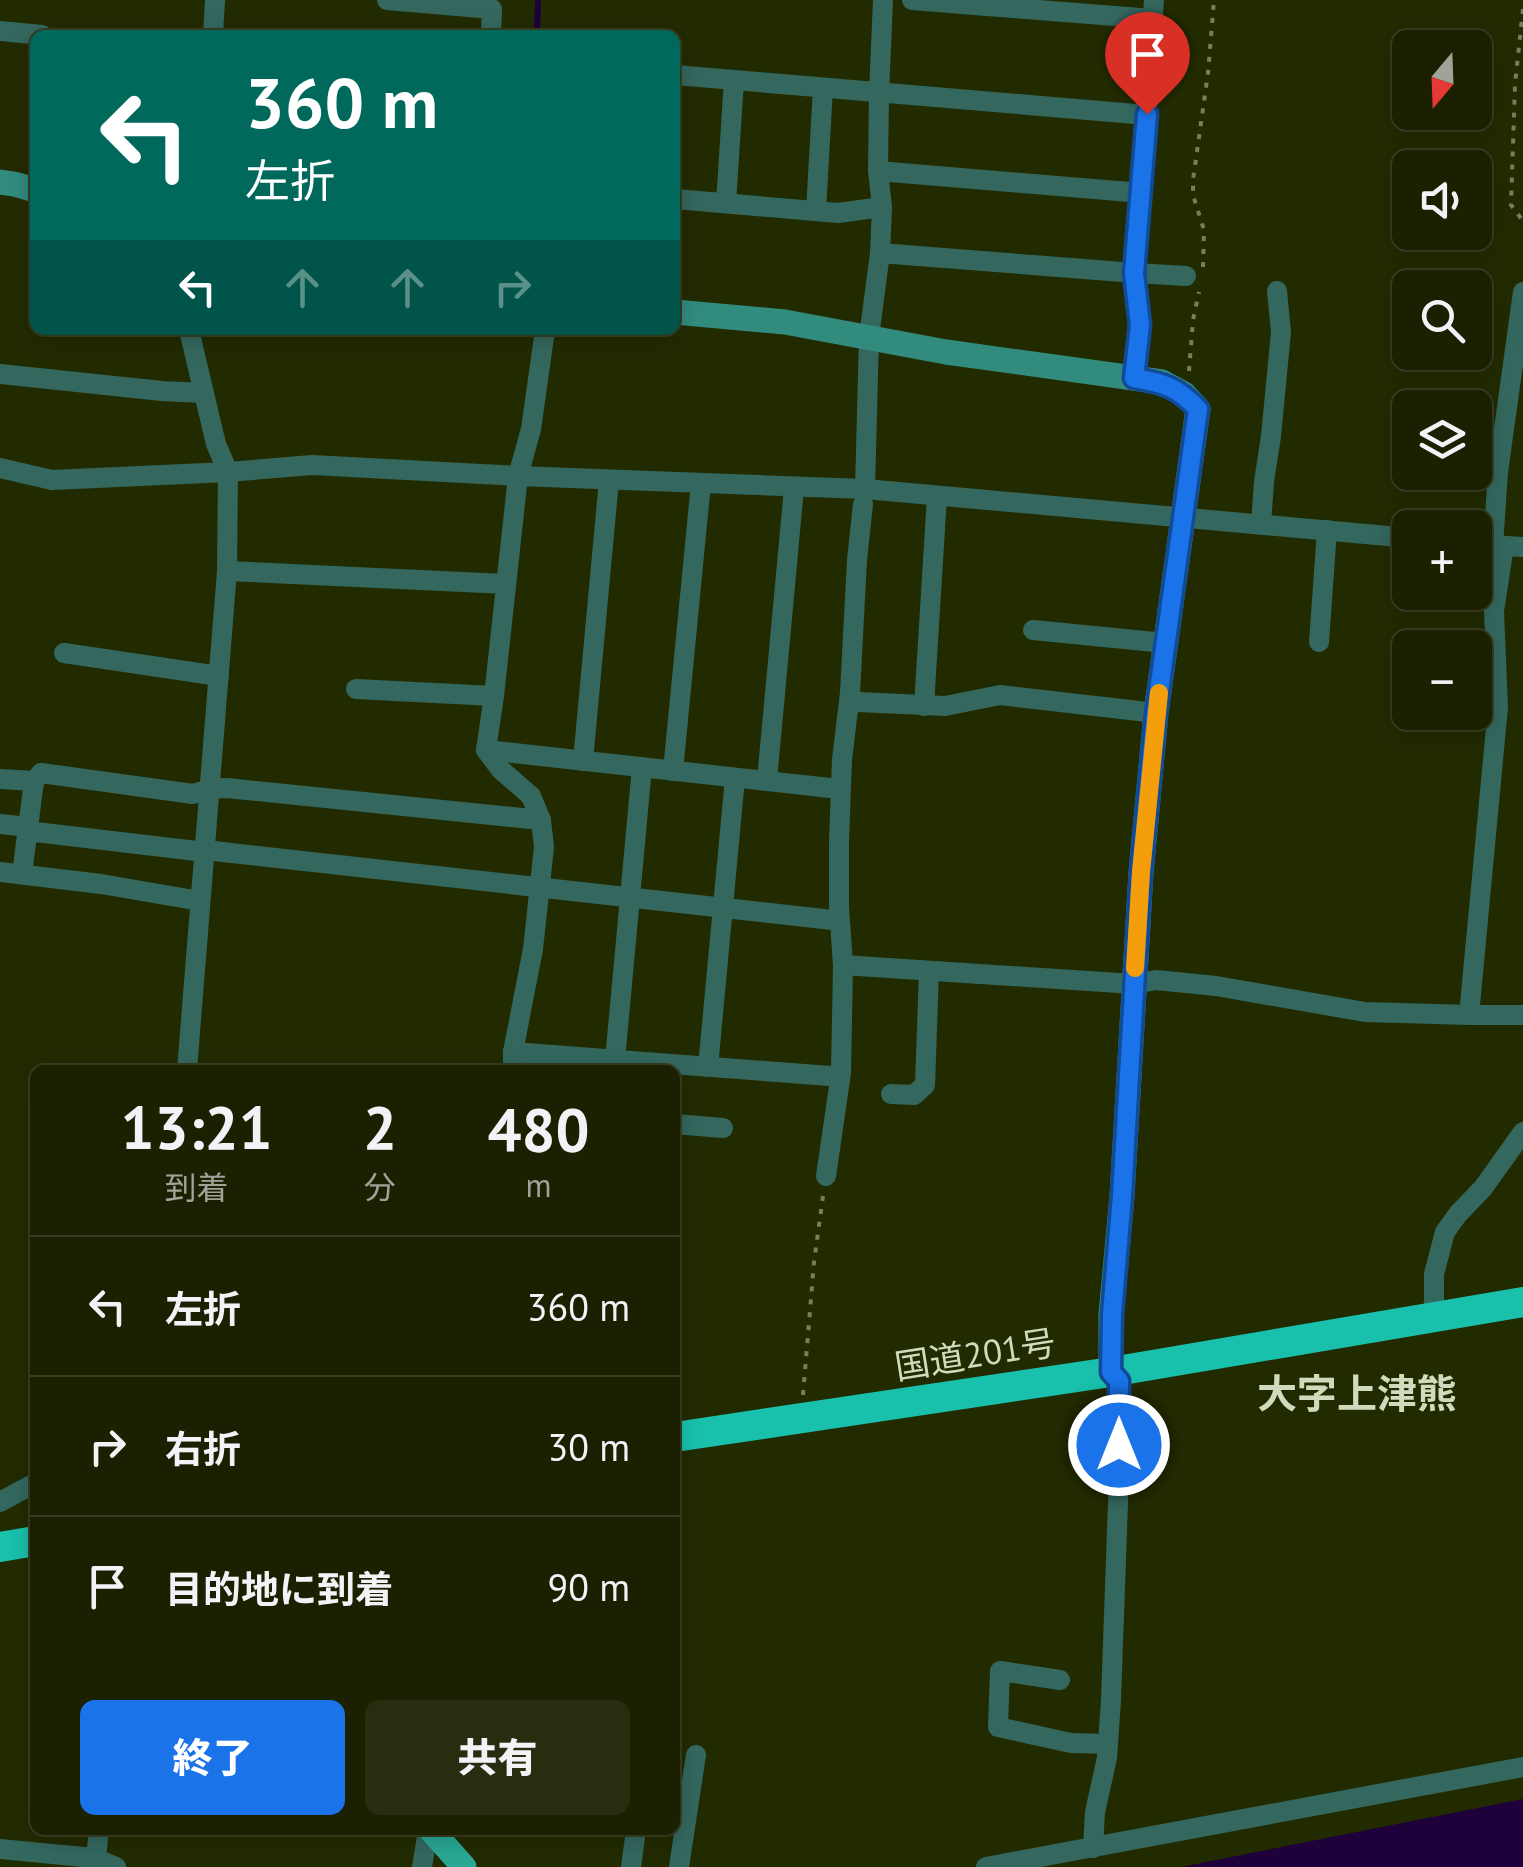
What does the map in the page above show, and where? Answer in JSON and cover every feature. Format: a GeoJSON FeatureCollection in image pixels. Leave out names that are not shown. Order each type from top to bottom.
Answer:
{"type":"FeatureCollection","features":[{"type":"Feature","properties":{"kind":"highway","name":"国道201号"},"geometry":{"type":"LineString","coordinates":[[680,1437],[1111,1372],[1523,1302]]}},
{"type":"Feature","properties":{"kind":"highway"},"geometry":{"type":"LineString","coordinates":[[0,1546],[30,1542]]}},
{"type":"Feature","properties":{"kind":"main road"},"geometry":{"type":"LineString","coordinates":[[435,1835],[464,1867]]}},
{"type":"Feature","properties":{"kind":"street"},"geometry":{"type":"LineString","coordinates":[[213,30],[215,0]]}},
{"type":"Feature","properties":{"kind":"street"},"geometry":{"type":"LineString","coordinates":[[387,0],[492,10],[490,30]]}},
{"type":"Feature","properties":{"kind":"street"},"geometry":{"type":"LineString","coordinates":[[826,1176],[841,1074],[842,760],[864,496],[869,337],[880,253],[878,93],[883,0]]}},
{"type":"Feature","properties":{"kind":"street"},"geometry":{"type":"LineString","coordinates":[[912,0],[1154,10],[1134,273],[1140,325],[1134,378]]}},
{"type":"Feature","properties":{"kind":"street"},"geometry":{"type":"LineString","coordinates":[[0,30],[30,34]]}},
{"type":"Feature","properties":{"kind":"street"},"geometry":{"type":"LineString","coordinates":[[680,75],[1147,114]]}},
{"type":"Feature","properties":{"kind":"street"},"geometry":{"type":"LineString","coordinates":[[726,204],[734,80]]}},
{"type":"Feature","properties":{"kind":"street"},"geometry":{"type":"LineString","coordinates":[[816,211],[823,88]]}},
{"type":"Feature","properties":{"kind":"street"},"geometry":{"type":"LineString","coordinates":[[878,172],[1142,193]]}},
{"type":"Feature","properties":{"kind":"street"},"geometry":{"type":"LineString","coordinates":[[0,182],[30,189]]}},
{"type":"Feature","properties":{"kind":"street"},"geometry":{"type":"LineString","coordinates":[[680,199],[838,212],[882,207]]}},
{"type":"Feature","properties":{"kind":"street"},"geometry":{"type":"LineString","coordinates":[[880,253],[1186,276]]}},
{"type":"Feature","properties":{"kind":"street"},"geometry":{"type":"LineString","coordinates":[[1261,524],[1281,332],[1277,291]]}},
{"type":"Feature","properties":{"kind":"street"},"geometry":{"type":"LineString","coordinates":[[1469,1015],[1498,707],[1494,611],[1499,546],[1498,472],[1523,292]]}},
{"type":"Feature","properties":{"kind":"street"},"geometry":{"type":"LineString","coordinates":[[680,312],[785,322],[946,352],[1162,382],[1184,394],[1198,409],[1156,713],[1141,872],[1112,1314],[1111,1372],[1119,1381],[1120,1475],[1108,1744],[1095,1812],[1093,1848]]}},
{"type":"Feature","properties":{"kind":"street"},"geometry":{"type":"LineString","coordinates":[[187,1065],[227,571],[228,472],[216,444],[190,335]]}},
{"type":"Feature","properties":{"kind":"street"},"geometry":{"type":"LineString","coordinates":[[544,335],[530,429],[518,476],[486,750],[501,770],[531,796],[541,820],[544,847],[533,949],[513,1061],[616,1060],[830,1076]]}},
{"type":"Feature","properties":{"kind":"street"},"geometry":{"type":"LineString","coordinates":[[0,374],[204,394]]}},
{"type":"Feature","properties":{"kind":"street"},"geometry":{"type":"LineString","coordinates":[[0,468],[52,480],[312,464],[701,483],[864,496],[937,496],[1392,536]]}},
{"type":"Feature","properties":{"kind":"street"},"geometry":{"type":"LineString","coordinates":[[583,760],[608,480]]}},
{"type":"Feature","properties":{"kind":"street"},"geometry":{"type":"LineString","coordinates":[[674,771],[701,483]]}},
{"type":"Feature","properties":{"kind":"street"},"geometry":{"type":"LineString","coordinates":[[768,780],[794,488]]}},
{"type":"Feature","properties":{"kind":"street"},"geometry":{"type":"LineString","coordinates":[[924,706],[937,496]]}},
{"type":"Feature","properties":{"kind":"street"},"geometry":{"type":"LineString","coordinates":[[1319,642],[1327,530]]}},
{"type":"Feature","properties":{"kind":"street"},"geometry":{"type":"LineString","coordinates":[[227,571],[506,584]]}},
{"type":"Feature","properties":{"kind":"street"},"geometry":{"type":"LineString","coordinates":[[1033,630],[1165,643]]}},
{"type":"Feature","properties":{"kind":"street"},"geometry":{"type":"LineString","coordinates":[[64,653],[219,676]]}},
{"type":"Feature","properties":{"kind":"street"},"geometry":{"type":"LineString","coordinates":[[356,689],[494,696]]}},
{"type":"Feature","properties":{"kind":"street"},"geometry":{"type":"LineString","coordinates":[[858,702],[945,706],[1000,696],[1156,713]]}},
{"type":"Feature","properties":{"kind":"street"},"geometry":{"type":"LineString","coordinates":[[486,750],[830,788]]}},
{"type":"Feature","properties":{"kind":"street"},"geometry":{"type":"LineString","coordinates":[[616,1060],[642,767]]}},
{"type":"Feature","properties":{"kind":"street"},"geometry":{"type":"LineString","coordinates":[[22,874],[34,782],[41,773],[192,794],[210,789],[246,790],[541,820]]}},
{"type":"Feature","properties":{"kind":"street"},"geometry":{"type":"LineString","coordinates":[[0,778],[34,782]]}},
{"type":"Feature","properties":{"kind":"street"},"geometry":{"type":"LineString","coordinates":[[708,1066],[736,778]]}},
{"type":"Feature","properties":{"kind":"street"},"geometry":{"type":"LineString","coordinates":[[0,824],[205,851],[832,920]]}},
{"type":"Feature","properties":{"kind":"street"},"geometry":{"type":"LineString","coordinates":[[0,872],[200,901]]}},
{"type":"Feature","properties":{"kind":"street"},"geometry":{"type":"LineString","coordinates":[[843,965],[1134,984],[1156,980],[1216,986],[1366,1012],[1523,1015]]}},
{"type":"Feature","properties":{"kind":"street"},"geometry":{"type":"LineString","coordinates":[[891,1094],[914,1096],[925,1086],[928,970]]}},
{"type":"Feature","properties":{"kind":"street"},"geometry":{"type":"LineString","coordinates":[[680,1124],[723,1128]]}},
{"type":"Feature","properties":{"kind":"street"},"geometry":{"type":"LineString","coordinates":[[1434,1317],[1434,1274],[1445,1232],[1523,1132]]}},
{"type":"Feature","properties":{"kind":"street"},"geometry":{"type":"LineString","coordinates":[[0,1502],[30,1486]]}},
{"type":"Feature","properties":{"kind":"street"},"geometry":{"type":"LineString","coordinates":[[1060,1680],[1000,1671],[998,1726],[1072,1743],[1108,1744]]}},
{"type":"Feature","properties":{"kind":"street"},"geometry":{"type":"LineString","coordinates":[[679,1867],[696,1755]]}},
{"type":"Feature","properties":{"kind":"street"},"geometry":{"type":"LineString","coordinates":[[986,1867],[1523,1767]]}},
{"type":"Feature","properties":{"kind":"street"},"geometry":{"type":"LineString","coordinates":[[94,1862],[98,1835]]}},
{"type":"Feature","properties":{"kind":"street"},"geometry":{"type":"LineString","coordinates":[[422,1867],[429,1835]]}},
{"type":"Feature","properties":{"kind":"street"},"geometry":{"type":"LineString","coordinates":[[631,1867],[635,1835]]}},
{"type":"Feature","properties":{"kind":"street"},"geometry":{"type":"LineString","coordinates":[[0,1849],[116,1867]]}},
{"type":"Feature","properties":{"kind":"path"},"geometry":{"type":"LineString","coordinates":[[1184,394],[1202,280],[1204,230],[1193,196],[1193,180],[1214,0]]}},
{"type":"Feature","properties":{"kind":"path"},"geometry":{"type":"LineString","coordinates":[[1523,9],[1514,84],[1511,205],[1523,221]]}},
{"type":"Feature","properties":{"kind":"path"},"geometry":{"type":"LineString","coordinates":[[800,1418],[826,1176]]}},
{"type":"Feature","properties":{"kind":"shaded area"},"geometry":{"type":"Polygon","coordinates":[[[1523,1799],[1523,1867],[1181,1867],[1523,1799]]]}},
{"type":"Feature","properties":{"kind":"waterway"},"geometry":{"type":"LineString","coordinates":[[537,30],[538,0]]}},
{"type":"Feature","properties":{"kind":"slow traffic"},"geometry":{"type":"LineString","coordinates":[[1135,968],[1159,693]]}},
{"type":"Feature","properties":{"kind":"district","name":"大字上津熊"},"geometry":{"type":"Point","coordinates":[1357,1393]}},
{"type":"Feature","properties":{"kind":"route"},"geometry":{"type":"LineString","coordinates":[[1119,1445],[1119,1381],[1111,1372],[1112,1314],[1141,872],[1156,713],[1198,409],[1184,394],[1162,382],[1134,378],[1140,325],[1134,273],[1147,114]]}}]}
